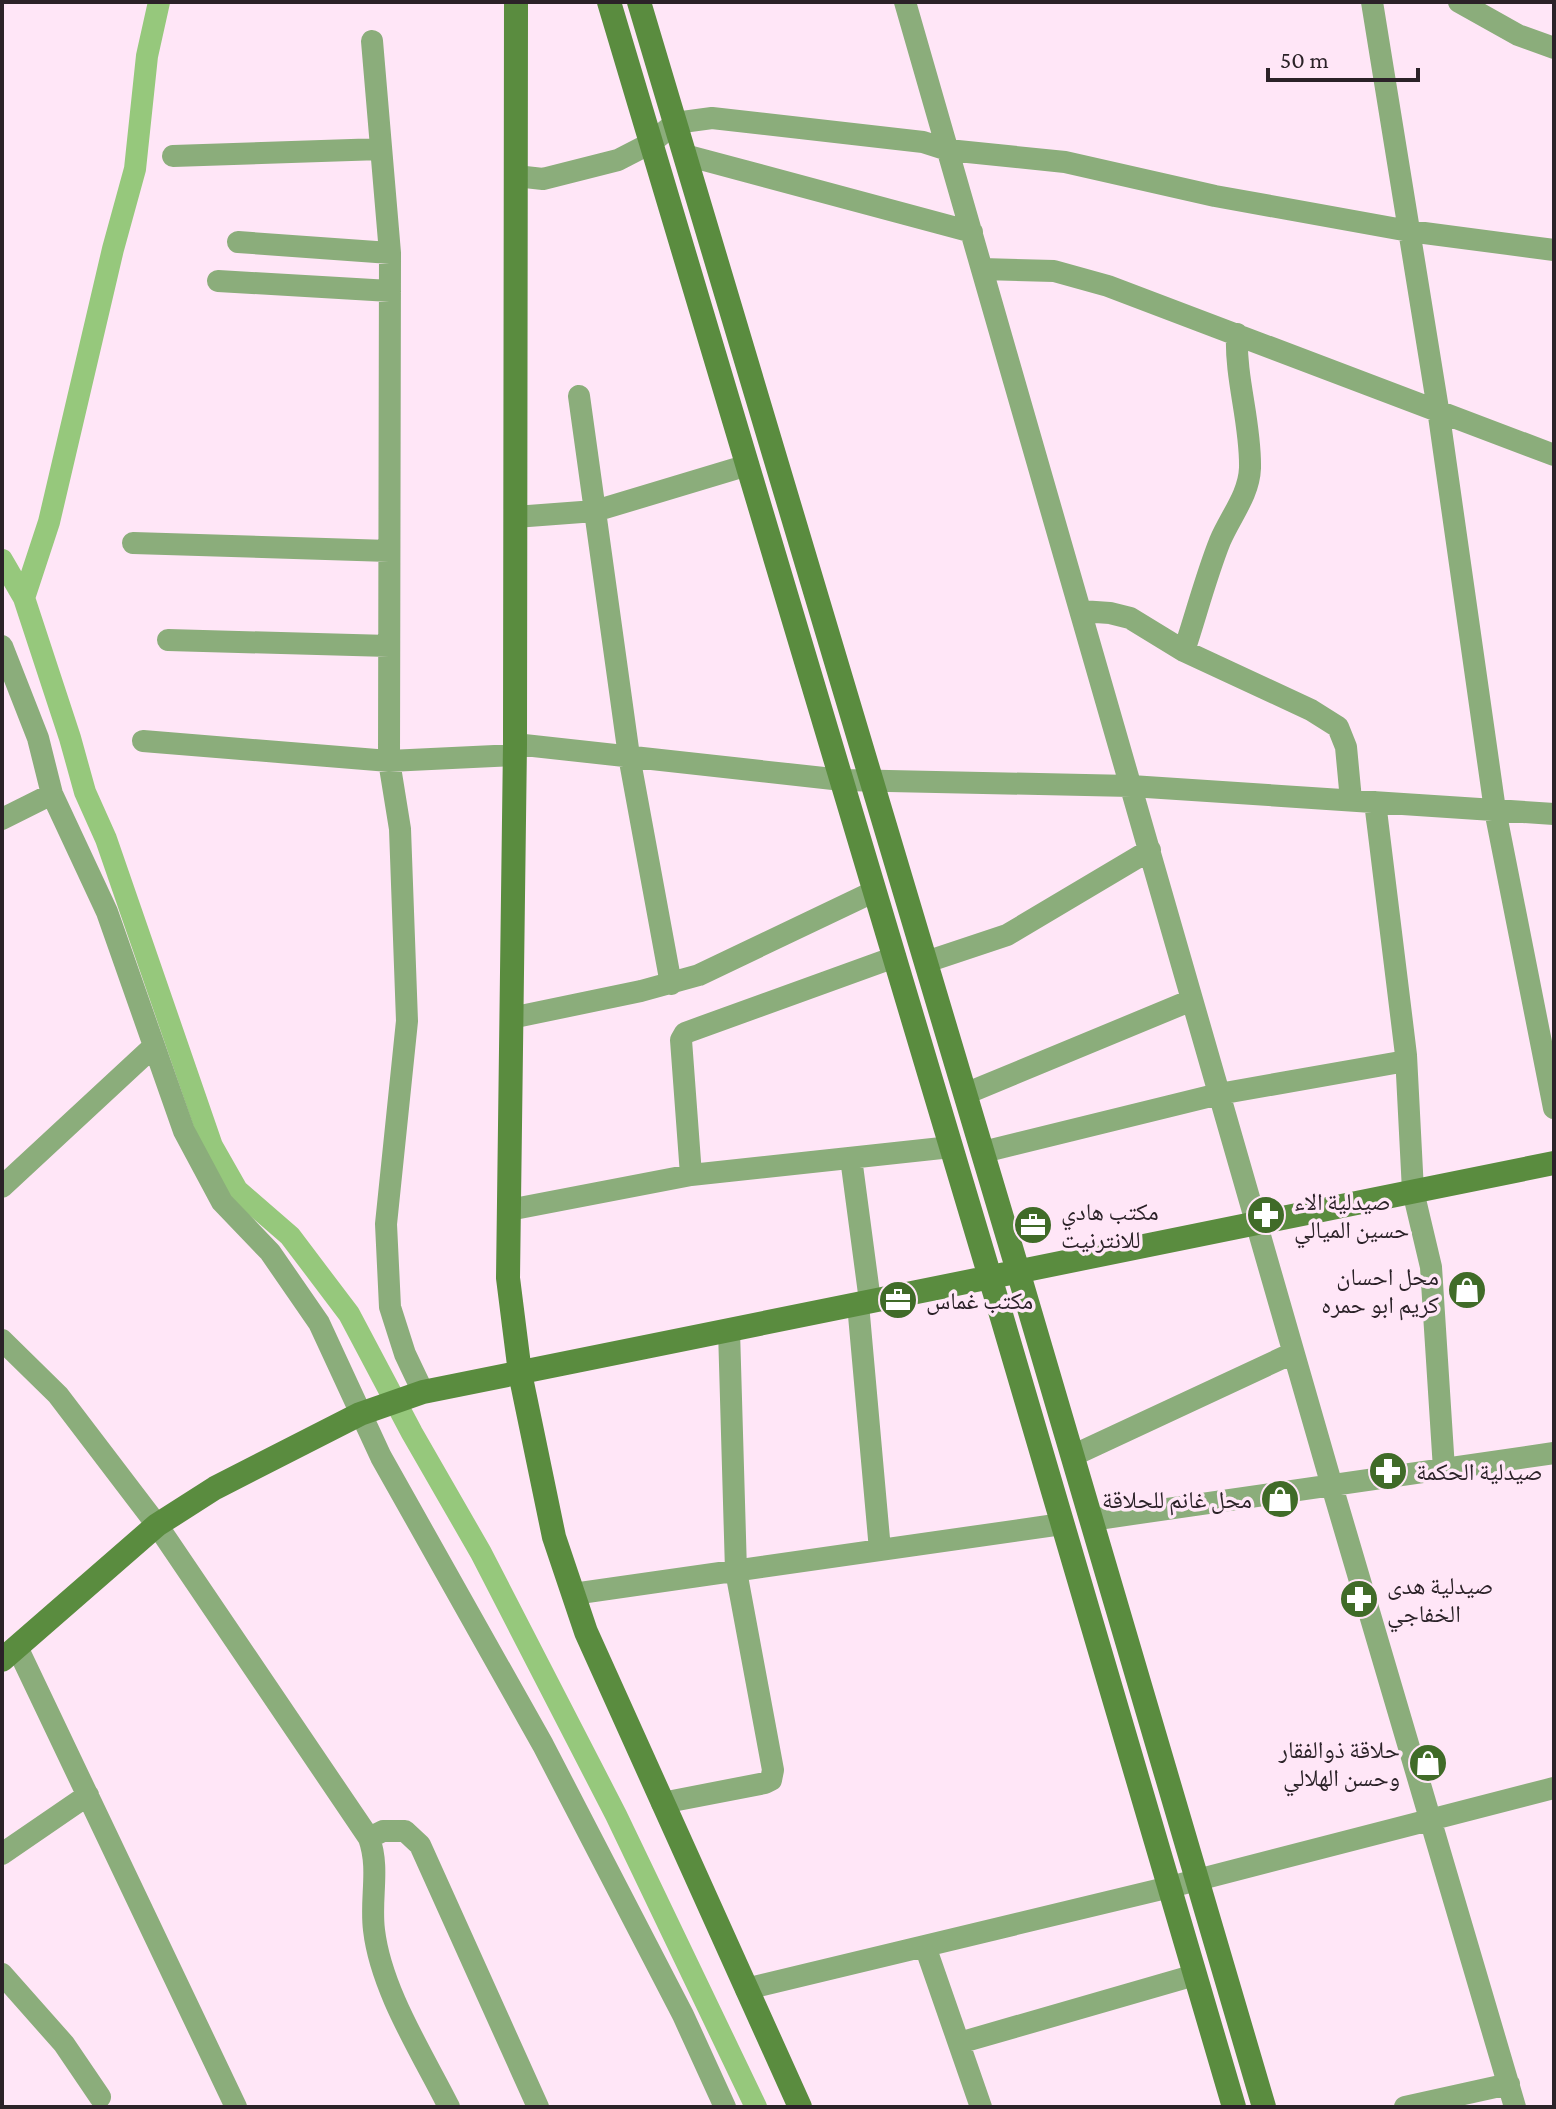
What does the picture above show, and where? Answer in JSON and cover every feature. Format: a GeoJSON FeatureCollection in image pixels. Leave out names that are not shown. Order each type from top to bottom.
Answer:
{"type":"FeatureCollection","features":[{"type":"Feature","properties":{"kind":"street"},"geometry":{"type":"LineString","coordinates":[[516,2],[515,749],[508,1278],[520,1373],[554,1537],[586,1632],[800,2107]]}},
{"type":"Feature","properties":{"kind":"street"},"geometry":{"type":"LineString","coordinates":[[609,2],[1234,2107]]}},
{"type":"Feature","properties":{"kind":"street"},"geometry":{"type":"LineString","coordinates":[[639,2],[983,1152],[1264,2107]]}},
{"type":"Feature","properties":{"kind":"street"},"geometry":{"type":"LineString","coordinates":[[905,2],[1293,1353],[1515,2107]]}},
{"type":"Feature","properties":{"kind":"street"},"geometry":{"type":"LineString","coordinates":[[1372,2],[1438,409],[1495,810],[1554,1108]]}},
{"type":"Feature","properties":{"kind":"street"},"geometry":{"type":"LineString","coordinates":[[1459,2],[1518,35],[1554,48]]}},
{"type":"Feature","properties":{"kind":"street"},"geometry":{"type":"LineString","coordinates":[[372,41],[390,253],[389,761],[400,829],[407,1021],[386,1224],[390,1307],[405,1354],[423,1392]]}},
{"type":"Feature","properties":{"kind":"street"},"geometry":{"type":"LineString","coordinates":[[516,176],[543,179],[618,160],[651,143],[675,123],[712,118],[923,142],[948,150],[1065,162],[1215,196],[1409,231],[1554,250]]}},
{"type":"Feature","properties":{"kind":"street"},"geometry":{"type":"LineString","coordinates":[[173,156],[381,149]]}},
{"type":"Feature","properties":{"kind":"street"},"geometry":{"type":"LineString","coordinates":[[685,155],[972,232]]}},
{"type":"Feature","properties":{"kind":"street"},"geometry":{"type":"LineString","coordinates":[[238,242],[390,253]]}},
{"type":"Feature","properties":{"kind":"street"},"geometry":{"type":"LineString","coordinates":[[982,269],[1054,271],[1108,286],[1554,455]]}},
{"type":"Feature","properties":{"kind":"street"},"geometry":{"type":"LineString","coordinates":[[218,281],[390,291]]}},
{"type":"Feature","properties":{"kind":"street"},"geometry":{"type":"LineString","coordinates":[[1184,651],[1221,539],[1238,510],[1250,471],[1248,422],[1236,354],[1237,334]]}},
{"type":"Feature","properties":{"kind":"street"},"geometry":{"type":"LineString","coordinates":[[579,396],[629,756],[671,984]]}},
{"type":"Feature","properties":{"kind":"street"},"geometry":{"type":"LineString","coordinates":[[515,517],[595,511],[748,465]]}},
{"type":"Feature","properties":{"kind":"street"},"geometry":{"type":"LineString","coordinates":[[133,543],[389,551]]}},
{"type":"Feature","properties":{"kind":"street"},"geometry":{"type":"LineString","coordinates":[[1081,611],[1130,618],[1184,651],[1311,710],[1338,727],[1346,747],[1351,800]]}},
{"type":"Feature","properties":{"kind":"street"},"geometry":{"type":"LineString","coordinates":[[168,640],[389,646]]}},
{"type":"Feature","properties":{"kind":"street"},"geometry":{"type":"LineString","coordinates":[[2,646],[38,738],[52,794],[107,912],[184,1131],[222,1202],[270,1252],[319,1323],[370,1410],[389,1471],[543,1745],[683,2015],[725,2107]]}},
{"type":"Feature","properties":{"kind":"street"},"geometry":{"type":"LineString","coordinates":[[143,741],[389,761],[515,749],[629,756],[842,780],[1131,786],[1554,814]]}},
{"type":"Feature","properties":{"kind":"street"},"geometry":{"type":"LineString","coordinates":[[2,819],[52,794]]}},
{"type":"Feature","properties":{"kind":"street"},"geometry":{"type":"LineString","coordinates":[[1375,802],[1406,1061],[1413,1191],[1431,1267],[1444,1469]]}},
{"type":"Feature","properties":{"kind":"street"},"geometry":{"type":"LineString","coordinates":[[926,962],[1007,935],[1150,850]]}},
{"type":"Feature","properties":{"kind":"street"},"geometry":{"type":"LineString","coordinates":[[511,1018],[671,984],[699,975],[875,891]]}},
{"type":"Feature","properties":{"kind":"street"},"geometry":{"type":"LineString","coordinates":[[691,1175],[681,1040],[685,1033],[895,957]]}},
{"type":"Feature","properties":{"kind":"street"},"geometry":{"type":"LineString","coordinates":[[965,1094],[1192,1000]]}},
{"type":"Feature","properties":{"kind":"street"},"geometry":{"type":"LineString","coordinates":[[2,1187],[154,1046]]}},
{"type":"Feature","properties":{"kind":"street"},"geometry":{"type":"LineString","coordinates":[[983,1152],[1219,1094],[1406,1061]]}},
{"type":"Feature","properties":{"kind":"street"},"geometry":{"type":"LineString","coordinates":[[509,1210],[691,1175],[951,1147]]}},
{"type":"Feature","properties":{"kind":"street"},"geometry":{"type":"LineString","coordinates":[[851,1158],[880,1550]]}},
{"type":"Feature","properties":{"kind":"street"},"geometry":{"type":"LineString","coordinates":[[236,2107],[88,1795],[10,1654],[157,1525],[215,1488],[370,1410],[423,1392],[1554,1163]]}},
{"type":"Feature","properties":{"kind":"street"},"geometry":{"type":"LineString","coordinates":[[662,1803],[771,1780],[773,1770],[736,1571],[729,1330]]}},
{"type":"Feature","properties":{"kind":"street"},"geometry":{"type":"LineString","coordinates":[[2,1340],[58,1395],[157,1525],[369,1838],[376,1858],[374,1930],[386,1979],[449,2107]]}},
{"type":"Feature","properties":{"kind":"street"},"geometry":{"type":"LineString","coordinates":[[1072,1456],[1293,1353]]}},
{"type":"Feature","properties":{"kind":"street"},"geometry":{"type":"LineString","coordinates":[[1091,1520],[1554,1453]]}},
{"type":"Feature","properties":{"kind":"street"},"geometry":{"type":"LineString","coordinates":[[573,1594],[1062,1524]]}},
{"type":"Feature","properties":{"kind":"street"},"geometry":{"type":"LineString","coordinates":[[746,1989],[1170,1887],[1554,1788]]}},
{"type":"Feature","properties":{"kind":"street"},"geometry":{"type":"LineString","coordinates":[[2,1854],[88,1795]]}},
{"type":"Feature","properties":{"kind":"street"},"geometry":{"type":"LineString","coordinates":[[369,1838],[383,1831],[405,1831],[420,1845],[538,2107]]}},
{"type":"Feature","properties":{"kind":"street"},"geometry":{"type":"LineString","coordinates":[[925,1946],[981,2107]]}},
{"type":"Feature","properties":{"kind":"street"},"geometry":{"type":"LineString","coordinates":[[2,1974],[64,2044],[100,2097]]}},
{"type":"Feature","properties":{"kind":"street"},"geometry":{"type":"LineString","coordinates":[[959,2043],[1195,1975]]}},
{"type":"Feature","properties":{"kind":"street"},"geometry":{"type":"LineString","coordinates":[[1405,2107],[1509,2084]]}},
{"type":"Feature","properties":{"kind":"waterway"},"geometry":{"type":"LineString","coordinates":[[24,598],[49,522],[113,249],[135,169],[147,56],[159,2]]}},
{"type":"Feature","properties":{"kind":"waterway"},"geometry":{"type":"LineString","coordinates":[[2,560],[24,598],[85,792],[106,839],[212,1146],[237,1190],[290,1236],[349,1314],[481,1553],[616,1815],[756,2107]]}},
{"type":"Feature","properties":{"kind":"place","name":"صيدلية الاء حسين الميالي"},"geometry":{"type":"Point","coordinates":[1266,1215]}},
{"type":"Feature","properties":{"kind":"place","name":"مكتب هادي للانترنيت"},"geometry":{"type":"Point","coordinates":[1033,1225]}},
{"type":"Feature","properties":{"kind":"place","name":"محل احسان كريم ابو حمره"},"geometry":{"type":"Point","coordinates":[1467,1290]}},
{"type":"Feature","properties":{"kind":"place","name":"مكتب غماس"},"geometry":{"type":"Point","coordinates":[898,1300]}},
{"type":"Feature","properties":{"kind":"place","name":"صيدلية الحكمة"},"geometry":{"type":"Point","coordinates":[1388,1471]}},
{"type":"Feature","properties":{"kind":"place","name":"محل غانم للحلاقة"},"geometry":{"type":"Point","coordinates":[1280,1499]}},
{"type":"Feature","properties":{"kind":"place","name":"صيدلية هدى الخفاجي"},"geometry":{"type":"Point","coordinates":[1359,1599]}},
{"type":"Feature","properties":{"kind":"place","name":"حلاقة ذوالفقار وحسن الهلالي"},"geometry":{"type":"Point","coordinates":[1428,1763]}}]}
